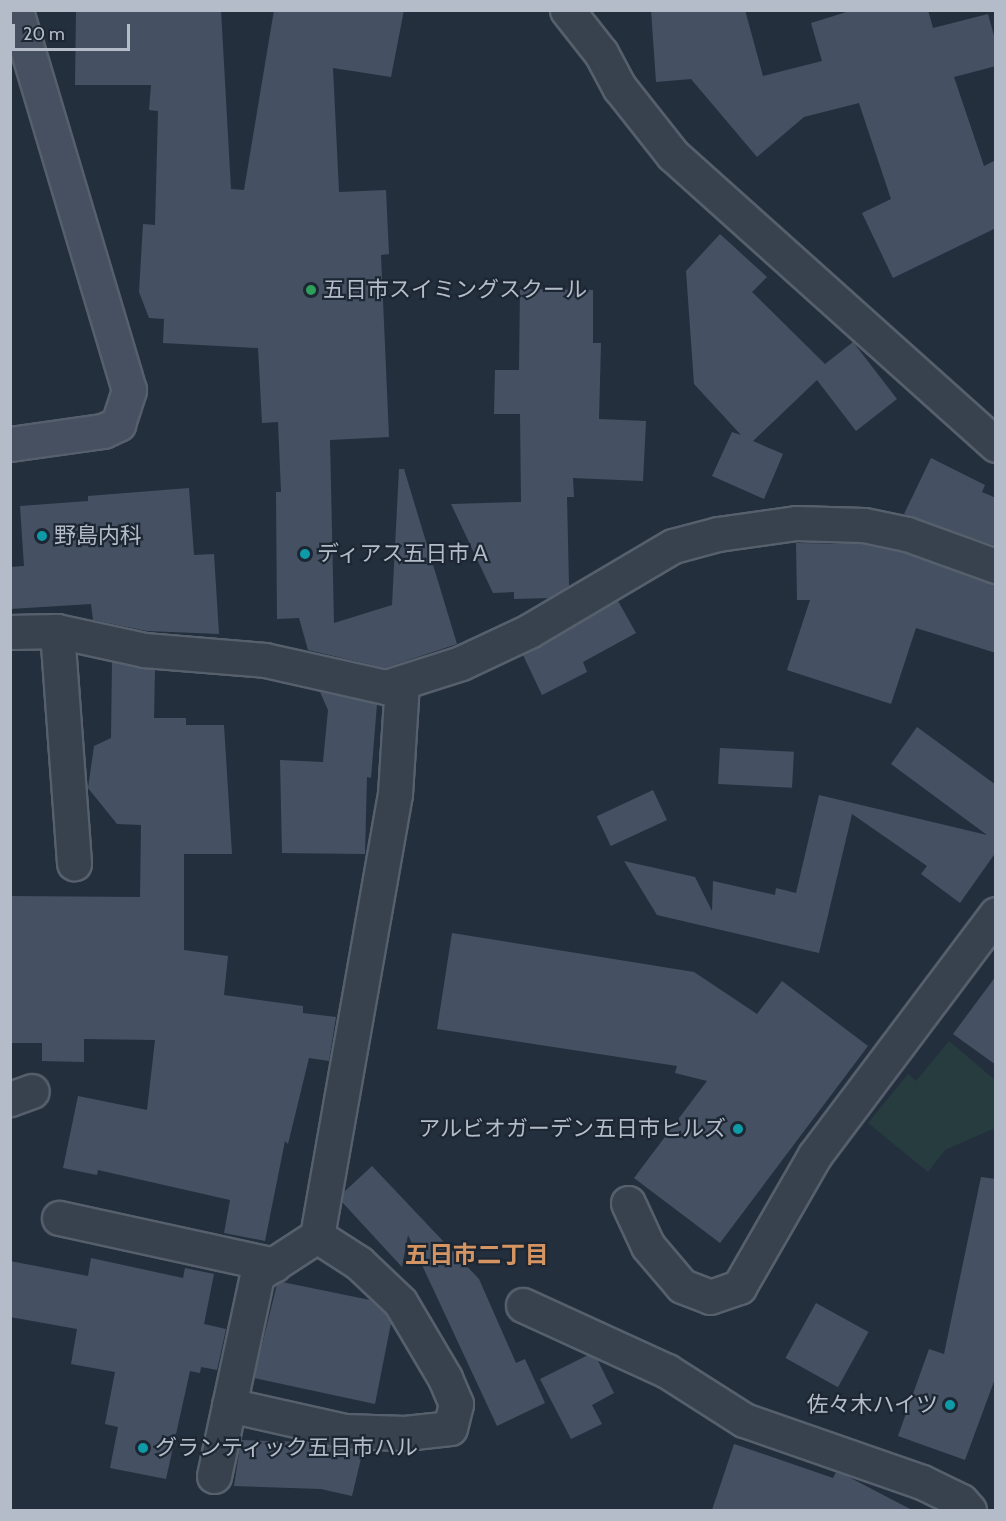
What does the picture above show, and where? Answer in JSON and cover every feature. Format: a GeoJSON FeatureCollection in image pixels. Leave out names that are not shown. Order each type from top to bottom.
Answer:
{"type":"FeatureCollection","features":[{"type":"Feature","properties":{"kind":"street"},"geometry":{"type":"LineString","coordinates":[[10,444],[103,431],[118,424],[129,390],[16,10]]}},
{"type":"Feature","properties":{"kind":"street"},"geometry":{"type":"LineString","coordinates":[[567,10],[601,53],[620,88],[674,154],[996,445]]}},
{"type":"Feature","properties":{"kind":"street"},"geometry":{"type":"LineString","coordinates":[[600,10],[601,53]]}},
{"type":"Feature","properties":{"kind":"street"},"geometry":{"type":"LineString","coordinates":[[10,632],[57,631],[144,650],[264,660],[386,687],[461,663],[529,631],[674,546],[718,534],[796,523],[864,525],[907,534],[996,566]]}},
{"type":"Feature","properties":{"kind":"street"},"geometry":{"type":"LineString","coordinates":[[57,631],[74,863]]}},
{"type":"Feature","properties":{"kind":"street"},"geometry":{"type":"LineString","coordinates":[[214,1476],[257,1275],[317,1236],[395,794],[402,683]]}},
{"type":"Feature","properties":{"kind":"street"},"geometry":{"type":"LineString","coordinates":[[628,1203],[648,1246],[682,1286],[710,1297],[739,1287],[815,1155],[996,914]]}},
{"type":"Feature","properties":{"kind":"street"},"geometry":{"type":"LineString","coordinates":[[59,1218],[274,1265]]}},
{"type":"Feature","properties":{"kind":"street"},"geometry":{"type":"LineString","coordinates":[[229,1405],[344,1431],[405,1433],[450,1428],[456,1404],[446,1378],[400,1302],[359,1263],[317,1236]]}},
{"type":"Feature","properties":{"kind":"street"},"geometry":{"type":"LineString","coordinates":[[523,1305],[667,1371],[744,1420],[922,1482],[961,1501],[969,1510]]}},
{"type":"Feature","properties":{"kind":"green space"},"geometry":{"type":"Polygon","coordinates":[[[949,1041],[995,1080],[995,1128],[945,1150],[928,1172],[868,1123],[908,1074],[916,1081],[949,1041]]]}},
{"type":"Feature","properties":{"kind":"building"},"geometry":{"type":"Polygon","coordinates":[[[76,10],[221,10],[231,189],[244,190],[274,10],[404,10],[391,77],[333,68],[339,192],[386,190],[389,254],[381,255],[389,437],[330,440],[334,623],[392,605],[399,469],[404,469],[457,644],[385,668],[308,650],[299,618],[277,619],[276,492],[281,492],[278,422],[262,423],[258,348],[163,343],[164,319],[149,318],[139,292],[143,224],[155,225],[158,111],[149,110],[151,85],[75,85],[76,10]]]}},
{"type":"Feature","properties":{"kind":"building"},"geometry":{"type":"Polygon","coordinates":[[[651,10],[745,10],[763,76],[822,61],[811,23],[853,10],[928,10],[933,28],[988,14],[996,43],[996,66],[954,77],[984,166],[996,160],[996,228],[893,278],[862,213],[891,199],[859,103],[804,117],[757,157],[691,79],[656,82],[651,10]]]}},
{"type":"Feature","properties":{"kind":"building"},"geometry":{"type":"Polygon","coordinates":[[[720,234],[767,277],[752,292],[825,364],[853,342],[897,399],[856,431],[817,380],[753,441],[783,454],[764,499],[712,476],[732,432],[741,435],[694,384],[686,271],[720,234]]]}},
{"type":"Feature","properties":{"kind":"building"},"geometry":{"type":"Polygon","coordinates":[[[520,289],[593,290],[593,343],[601,343],[599,419],[646,421],[643,481],[573,478],[574,497],[567,497],[569,586],[549,598],[514,599],[514,592],[493,593],[451,504],[521,502],[520,414],[494,414],[495,370],[519,370],[520,289]]]}},
{"type":"Feature","properties":{"kind":"building"},"geometry":{"type":"Polygon","coordinates":[[[931,458],[985,485],[982,492],[996,498],[996,546],[904,514],[931,458]]]}},
{"type":"Feature","properties":{"kind":"building"},"geometry":{"type":"Polygon","coordinates":[[[189,488],[194,555],[214,554],[219,634],[147,631],[93,620],[91,604],[10,609],[10,567],[24,566],[20,506],[88,501],[88,496],[189,488]]]}},
{"type":"Feature","properties":{"kind":"building"},"geometry":{"type":"Polygon","coordinates":[[[796,543],[862,544],[902,552],[996,584],[996,653],[916,628],[891,704],[787,670],[810,600],[797,600],[796,543]]]}},
{"type":"Feature","properties":{"kind":"building"},"geometry":{"type":"Polygon","coordinates":[[[618,601],[636,633],[583,662],[587,672],[542,695],[523,655],[618,601]]]}},
{"type":"Feature","properties":{"kind":"building"},"geometry":{"type":"Polygon","coordinates":[[[112,662],[155,670],[154,718],[186,718],[186,725],[224,725],[232,854],[184,854],[184,950],[228,956],[224,995],[303,1006],[303,1013],[336,1017],[329,1061],[309,1058],[288,1144],[285,1141],[265,1241],[224,1233],[230,1200],[98,1170],[97,1175],[63,1168],[78,1096],[147,1110],[155,1040],[84,1039],[84,1062],[42,1061],[42,1043],[10,1043],[10,896],[140,897],[141,825],[117,824],[88,788],[94,746],[111,738],[112,662]]]}},
{"type":"Feature","properties":{"kind":"building"},"geometry":{"type":"Polygon","coordinates":[[[320,692],[377,704],[371,778],[367,777],[365,854],[282,853],[280,760],[323,762],[328,710],[320,692]]]}},
{"type":"Feature","properties":{"kind":"building"},"geometry":{"type":"Polygon","coordinates":[[[917,727],[996,785],[996,852],[960,903],[921,874],[927,866],[852,814],[819,953],[657,915],[624,861],[695,877],[712,911],[713,881],[775,895],[776,888],[796,893],[819,795],[987,835],[891,764],[917,727]]]}},
{"type":"Feature","properties":{"kind":"building"},"geometry":{"type":"Polygon","coordinates":[[[720,748],[794,752],[792,788],[718,784],[720,748]]]}},
{"type":"Feature","properties":{"kind":"building"},"geometry":{"type":"Polygon","coordinates":[[[653,790],[667,820],[611,846],[597,816],[653,790]]]}},
{"type":"Feature","properties":{"kind":"building","name":"アルビオガーデン五日市ヒルズ"},"geometry":{"type":"Polygon","coordinates":[[[452,933],[694,972],[757,1014],[782,981],[868,1046],[720,1243],[634,1178],[707,1081],[675,1073],[677,1066],[437,1029],[452,933]]]}},
{"type":"Feature","properties":{"kind":"building"},"geometry":{"type":"Polygon","coordinates":[[[996,976],[996,1065],[953,1034],[996,976]]]}},
{"type":"Feature","properties":{"kind":"building"},"geometry":{"type":"Polygon","coordinates":[[[372,1166],[479,1279],[516,1363],[525,1359],[545,1403],[497,1426],[408,1235],[402,1267],[342,1202],[344,1192],[372,1166]]]}},
{"type":"Feature","properties":{"kind":"building"},"geometry":{"type":"Polygon","coordinates":[[[981,1177],[996,1179],[996,1376],[965,1460],[898,1436],[929,1349],[944,1354],[981,1177]]]}},
{"type":"Feature","properties":{"kind":"building"},"geometry":{"type":"Polygon","coordinates":[[[91,1258],[183,1278],[185,1268],[214,1274],[204,1324],[226,1329],[217,1370],[201,1367],[200,1373],[190,1371],[166,1479],[110,1468],[118,1427],[105,1424],[115,1372],[71,1364],[77,1329],[10,1317],[10,1261],[88,1276],[91,1258]]]}},
{"type":"Feature","properties":{"kind":"building"},"geometry":{"type":"Polygon","coordinates":[[[282,1282],[370,1300],[385,1314],[391,1323],[375,1404],[254,1378],[277,1284],[282,1282]]]}},
{"type":"Feature","properties":{"kind":"building"},"geometry":{"type":"Polygon","coordinates":[[[816,1303],[868,1332],[838,1387],[785,1358],[816,1303]]]}},
{"type":"Feature","properties":{"kind":"building"},"geometry":{"type":"Polygon","coordinates":[[[588,1355],[597,1359],[614,1393],[592,1405],[602,1424],[571,1439],[540,1379],[588,1355]]]}},
{"type":"Feature","properties":{"kind":"building"},"geometry":{"type":"Polygon","coordinates":[[[241,1440],[306,1442],[363,1450],[352,1496],[321,1489],[234,1486],[241,1440]]]}},
{"type":"Feature","properties":{"kind":"building"},"geometry":{"type":"Polygon","coordinates":[[[734,1444],[833,1478],[836,1472],[845,1475],[912,1510],[712,1510],[734,1444]]]}},
{"type":"Feature","properties":{"kind":"place","name":"五日市スイミングスクール"},"geometry":{"type":"Point","coordinates":[311,290]}},
{"type":"Feature","properties":{"kind":"place","name":"野島内科"},"geometry":{"type":"Point","coordinates":[42,536]}},
{"type":"Feature","properties":{"kind":"place","name":"ディアス五日市Ａ"},"geometry":{"type":"Point","coordinates":[305,554]}},
{"type":"Feature","properties":{"kind":"place","name":"アルビオガーデン五日市ヒルズ"},"geometry":{"type":"Point","coordinates":[738,1129]}},
{"type":"Feature","properties":{"kind":"place","name":"佐々木ハイツ"},"geometry":{"type":"Point","coordinates":[950,1405]}},
{"type":"Feature","properties":{"kind":"place","name":"グランティック五日市ハル"},"geometry":{"type":"Point","coordinates":[143,1448]}},
{"type":"Feature","properties":{"kind":"district","name":"五日市二丁目"},"geometry":{"type":"Point","coordinates":[477,1255]}}]}
